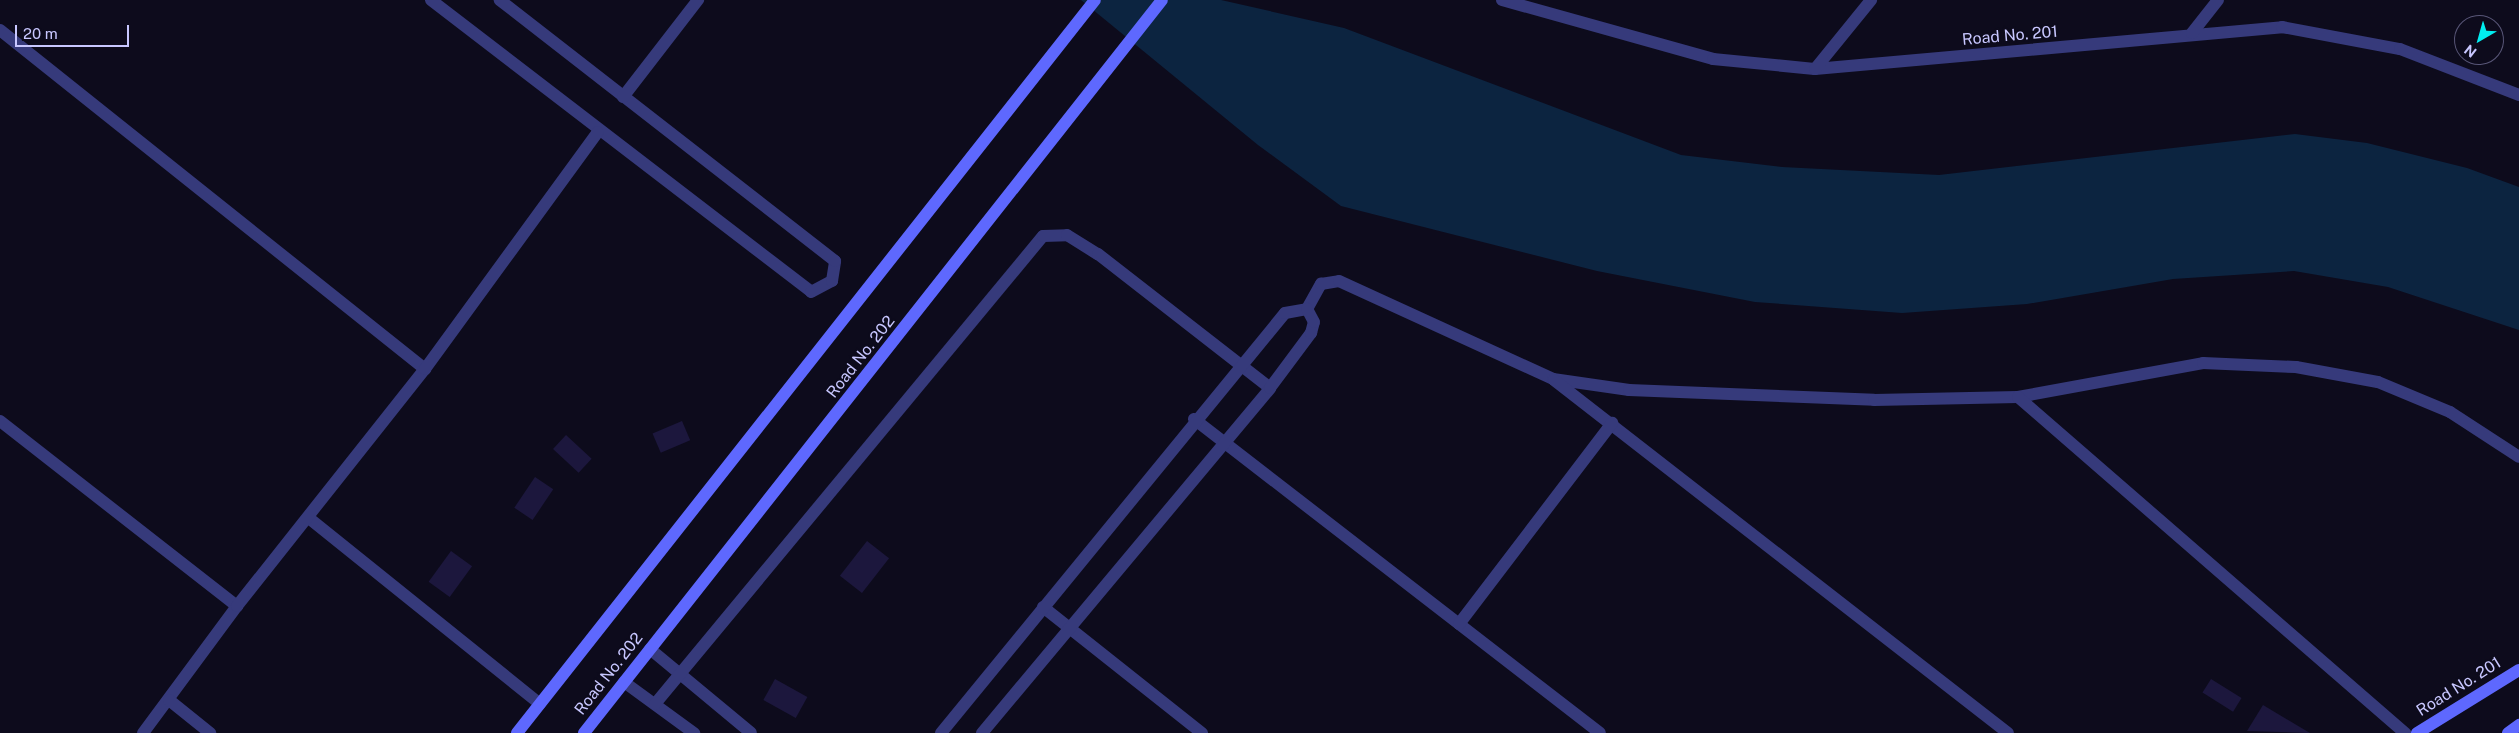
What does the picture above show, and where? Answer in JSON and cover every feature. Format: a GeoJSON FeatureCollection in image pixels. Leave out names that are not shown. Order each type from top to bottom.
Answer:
{"type":"FeatureCollection","features":[{"type":"Feature","properties":{"kind":"street"},"geometry":{"type":"LineString","coordinates":[[431,0],[598,132],[812,292],[832,281],[835,261],[623,98],[500,0]]}},
{"type":"Feature","properties":{"kind":"street"},"geometry":{"type":"LineString","coordinates":[[623,98],[698,0]]}},
{"type":"Feature","properties":{"kind":"street"},"geometry":{"type":"LineString","coordinates":[[517,733],[1095,0]]}},
{"type":"Feature","properties":{"kind":"street","name":"Road No. 202"},"geometry":{"type":"LineString","coordinates":[[584,733],[1162,0]]}},
{"type":"Feature","properties":{"kind":"street","name":"Road No. 201"},"geometry":{"type":"LineString","coordinates":[[1502,0],[1712,59],[1815,69],[2192,33],[2282,27],[2400,49],[2519,95]]}},
{"type":"Feature","properties":{"kind":"street"},"geometry":{"type":"LineString","coordinates":[[1815,69],[1871,0]]}},
{"type":"Feature","properties":{"kind":"street"},"geometry":{"type":"LineString","coordinates":[[2192,33],[2218,0]]}},
{"type":"Feature","properties":{"kind":"street"},"geometry":{"type":"LineString","coordinates":[[0,30],[424,369]]}},
{"type":"Feature","properties":{"kind":"street"},"geometry":{"type":"LineString","coordinates":[[143,733],[236,606],[310,519],[424,369],[598,132]]}},
{"type":"Feature","properties":{"kind":"street"},"geometry":{"type":"LineString","coordinates":[[655,704],[1043,236],[1068,235],[1098,254],[1239,366],[1270,388]]}},
{"type":"Feature","properties":{"kind":"street"},"geometry":{"type":"LineString","coordinates":[[1307,309],[1321,284],[1339,281],[1553,379],[1612,423],[2008,733]]}},
{"type":"Feature","properties":{"kind":"street"},"geometry":{"type":"LineString","coordinates":[[942,733],[1194,419],[1239,366],[1285,313],[1307,309]]}},
{"type":"Feature","properties":{"kind":"street"},"geometry":{"type":"LineString","coordinates":[[982,733],[1068,626],[1223,441],[1270,388],[1311,333],[1314,322],[1307,309]]}},
{"type":"Feature","properties":{"kind":"street"},"geometry":{"type":"LineString","coordinates":[[1553,379],[1629,390],[1874,400],[2018,397],[2202,363],[2296,367],[2378,382],[2450,412],[2519,457]]}},
{"type":"Feature","properties":{"kind":"street"},"geometry":{"type":"LineString","coordinates":[[2018,397],[2405,733]]}},
{"type":"Feature","properties":{"kind":"street"},"geometry":{"type":"LineString","coordinates":[[1194,419],[1600,733]]}},
{"type":"Feature","properties":{"kind":"street"},"geometry":{"type":"LineString","coordinates":[[0,421],[236,606]]}},
{"type":"Feature","properties":{"kind":"street"},"geometry":{"type":"LineString","coordinates":[[1459,624],[1612,423]]}},
{"type":"Feature","properties":{"kind":"street"},"geometry":{"type":"LineString","coordinates":[[310,519],[540,704]]}},
{"type":"Feature","properties":{"kind":"street"},"geometry":{"type":"LineString","coordinates":[[1043,607],[1202,733]]}},
{"type":"Feature","properties":{"kind":"street"},"geometry":{"type":"LineString","coordinates":[[650,649],[751,733]]}},
{"type":"Feature","properties":{"kind":"street","name":"Road No. 201"},"geometry":{"type":"LineString","coordinates":[[2417,733],[2519,670]]}},
{"type":"Feature","properties":{"kind":"street"},"geometry":{"type":"LineString","coordinates":[[624,682],[694,733]]}},
{"type":"Feature","properties":{"kind":"street"},"geometry":{"type":"LineString","coordinates":[[169,700],[210,733]]}},
{"type":"Feature","properties":{"kind":"street"},"geometry":{"type":"LineString","coordinates":[[2508,733],[2519,725]]}},
{"type":"Feature","properties":{"kind":"water"},"geometry":{"type":"Polygon","coordinates":[[[1081,0],[1221,0],[1344,28],[1681,155],[1782,167],[1939,175],[2295,134],[2367,143],[2467,168],[2519,187],[2519,330],[2388,287],[2294,271],[2173,279],[2027,304],[1902,313],[1755,302],[1597,271],[1341,206],[1258,145],[1081,0]]]}},
{"type":"Feature","properties":{"kind":"building"},"geometry":{"type":"Polygon","coordinates":[[[682,421],[690,440],[661,453],[653,434],[682,421]]]}},
{"type":"Feature","properties":{"kind":"building"},"geometry":{"type":"Polygon","coordinates":[[[566,435],[592,459],[579,473],[553,449],[566,435]]]}},
{"type":"Feature","properties":{"kind":"building"},"geometry":{"type":"Polygon","coordinates":[[[535,477],[553,489],[533,520],[514,508],[535,477]]]}},
{"type":"Feature","properties":{"kind":"building"},"geometry":{"type":"Polygon","coordinates":[[[867,541],[889,558],[862,593],[840,576],[867,541]]]}},
{"type":"Feature","properties":{"kind":"building"},"geometry":{"type":"Polygon","coordinates":[[[451,551],[472,566],[450,597],[429,582],[451,551]]]}},
{"type":"Feature","properties":{"kind":"building"},"geometry":{"type":"Polygon","coordinates":[[[775,679],[807,697],[796,718],[763,700],[775,679]]]}},
{"type":"Feature","properties":{"kind":"building"},"geometry":{"type":"Polygon","coordinates":[[[2211,679],[2242,698],[2233,712],[2203,693],[2211,679]]]}},
{"type":"Feature","properties":{"kind":"building"},"geometry":{"type":"Polygon","coordinates":[[[2263,705],[2310,733],[2247,731],[2263,705]]]}}]}
